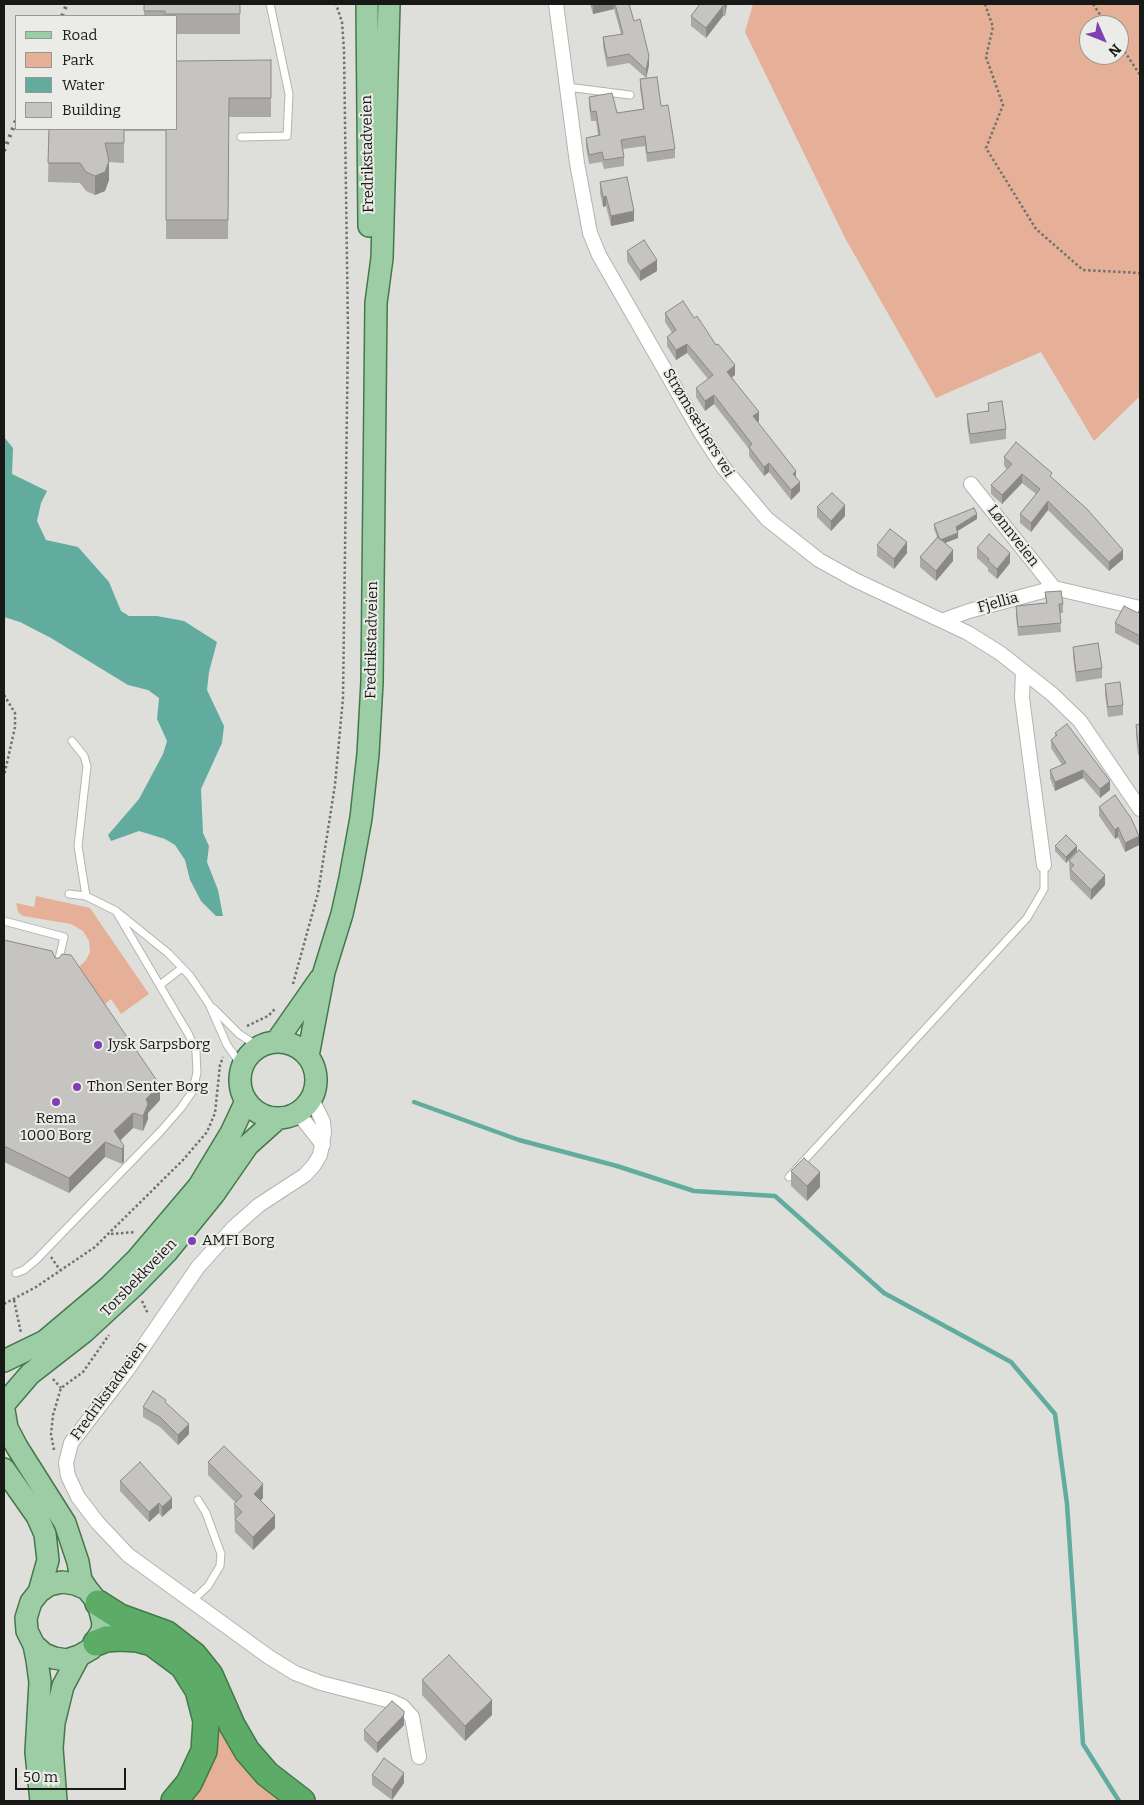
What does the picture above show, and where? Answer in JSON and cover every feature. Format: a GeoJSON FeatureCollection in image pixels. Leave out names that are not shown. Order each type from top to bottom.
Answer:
{"type":"FeatureCollection","features":[{"type":"Feature","properties":{"kind":"highway"},"geometry":{"type":"LineString","coordinates":[[92,1596],[120,1617],[167,1634],[194,1655],[210,1675],[235,1732],[247,1751],[267,1774],[302,1801]]}},
{"type":"Feature","properties":{"kind":"highway"},"geometry":{"type":"LineString","coordinates":[[88,1650],[106,1639],[137,1639],[152,1643],[164,1650],[183,1666],[198,1690],[206,1721],[204,1751],[189,1783],[174,1801]]}},
{"type":"Feature","properties":{"kind":"main road","name":"Fredrikstadveien"},"geometry":{"type":"LineString","coordinates":[[367,4],[369,262],[376,304]]}},
{"type":"Feature","properties":{"kind":"main road","name":"Fredrikstadveien"},"geometry":{"type":"LineString","coordinates":[[308,1056],[324,972],[342,914],[350,878],[361,818],[368,754],[372,682],[376,304],[382,258],[388,4]]}},
{"type":"Feature","properties":{"kind":"main road","name":"Fredrikstadveien"},"geometry":{"type":"LineString","coordinates":[[268,1044],[324,972]]}},
{"type":"Feature","properties":{"kind":"main road"},"geometry":{"type":"LineString","coordinates":[[268,1044],[299,1048],[308,1056],[316,1076],[305,1106],[277,1119],[265,1117],[254,1111],[246,1101],[241,1090],[239,1078],[242,1066],[249,1055],[268,1044]]}},
{"type":"Feature","properties":{"kind":"main road","name":"Torsbekkveien"},"geometry":{"type":"LineString","coordinates":[[4,1361],[45,1341],[89,1305],[136,1259],[199,1186],[231,1133],[246,1101]]}},
{"type":"Feature","properties":{"kind":"main road","name":"Torsbekkveien"},"geometry":{"type":"LineString","coordinates":[[4,1402],[30,1374],[84,1332],[142,1277],[214,1194],[248,1144],[277,1119]]}},
{"type":"Feature","properties":{"kind":"main road"},"geometry":{"type":"LineString","coordinates":[[4,1402],[7,1428],[65,1523],[78,1562],[81,1580],[92,1596],[103,1622],[88,1650],[63,1686],[54,1723],[52,1748],[56,1801]]}},
{"type":"Feature","properties":{"kind":"main road"},"geometry":{"type":"LineString","coordinates":[[4,1469],[37,1516],[45,1534],[48,1560],[39,1592]]}},
{"type":"Feature","properties":{"kind":"main road"},"geometry":{"type":"LineString","coordinates":[[41,1801],[36,1752],[40,1682],[34,1645],[27,1631],[26,1618],[30,1602],[49,1585],[62,1582],[74,1584],[92,1596]]}},
{"type":"Feature","properties":{"kind":"main road"},"geometry":{"type":"LineString","coordinates":[[34,1645],[44,1654],[68,1660],[88,1650]]}},
{"type":"Feature","properties":{"kind":"street","name":"Strømsæthers vei"},"geometry":{"type":"LineString","coordinates":[[556,4],[585,213],[599,256],[700,433],[723,467],[745,496],[767,519],[819,560],[856,580],[944,620],[1000,653],[1052,694],[1080,721],[1140,809]]}},
{"type":"Feature","properties":{"kind":"street","name":"Lønnveien"},"geometry":{"type":"LineString","coordinates":[[972,484],[1054,588]]}},
{"type":"Feature","properties":{"kind":"street","name":"Fjellia"},"geometry":{"type":"LineString","coordinates":[[944,620],[969,611],[1054,588]]}},
{"type":"Feature","properties":{"kind":"street"},"geometry":{"type":"LineString","coordinates":[[1054,588],[1140,608]]}},
{"type":"Feature","properties":{"kind":"street"},"geometry":{"type":"LineString","coordinates":[[1023,671],[1022,698],[1044,865]]}},
{"type":"Feature","properties":{"kind":"street"},"geometry":{"type":"LineString","coordinates":[[305,1106],[323,1145]]}},
{"type":"Feature","properties":{"kind":"street","name":"Fredrikstadveien"},"geometry":{"type":"LineString","coordinates":[[66,1463],[72,1443],[128,1368],[198,1267],[234,1227],[259,1205],[305,1175],[320,1155],[323,1145],[324,1122],[305,1106]]}},
{"type":"Feature","properties":{"kind":"street"},"geometry":{"type":"LineString","coordinates":[[66,1463],[68,1476],[78,1497],[97,1522],[128,1555],[269,1657],[295,1673],[321,1683],[390,1701],[402,1706],[412,1717],[419,1757]]}},
{"type":"Feature","properties":{"kind":"lane"},"geometry":{"type":"LineString","coordinates":[[241,137],[287,136],[289,94],[270,4]]}},
{"type":"Feature","properties":{"kind":"lane"},"geometry":{"type":"LineString","coordinates":[[567,87],[630,95]]}},
{"type":"Feature","properties":{"kind":"lane"},"geometry":{"type":"LineString","coordinates":[[72,741],[84,756],[87,766],[78,846],[86,896]]}},
{"type":"Feature","properties":{"kind":"lane"},"geometry":{"type":"LineString","coordinates":[[789,1177],[1028,918],[1044,889],[1044,865]]}},
{"type":"Feature","properties":{"kind":"lane"},"geometry":{"type":"LineString","coordinates":[[69,894],[86,896],[116,911],[152,939],[182,968],[209,1004],[238,1034],[268,1044]]}},
{"type":"Feature","properties":{"kind":"lane"},"geometry":{"type":"LineString","coordinates":[[16,1273],[24,1270],[46,1250],[160,1132],[192,1092],[197,1073],[196,1052],[189,1035],[116,911]]}},
{"type":"Feature","properties":{"kind":"lane"},"geometry":{"type":"LineString","coordinates":[[4,921],[64,937],[57,968]]}},
{"type":"Feature","properties":{"kind":"lane"},"geometry":{"type":"LineString","coordinates":[[160,985],[182,968]]}},
{"type":"Feature","properties":{"kind":"lane"},"geometry":{"type":"LineString","coordinates":[[209,1004],[228,1045],[242,1066]]}},
{"type":"Feature","properties":{"kind":"lane"},"geometry":{"type":"LineString","coordinates":[[192,1601],[208,1586],[220,1566],[221,1554],[206,1513],[198,1500]]}},
{"type":"Feature","properties":{"kind":"path"},"geometry":{"type":"LineString","coordinates":[[290,989],[294,982],[318,893],[335,785],[343,698],[348,333],[344,51],[342,22],[336,4]]}},
{"type":"Feature","properties":{"kind":"path"},"geometry":{"type":"LineString","coordinates":[[985,4],[993,27],[986,57],[1003,105],[986,148],[1036,229],[1083,270],[1140,273]]}},
{"type":"Feature","properties":{"kind":"path"},"geometry":{"type":"LineString","coordinates":[[1093,4],[1100,15]]}},
{"type":"Feature","properties":{"kind":"path"},"geometry":{"type":"LineString","coordinates":[[1129,58],[1140,75]]}},
{"type":"Feature","properties":{"kind":"path"},"geometry":{"type":"LineString","coordinates":[[4,695],[14,713],[14,727],[4,776]]}},
{"type":"Feature","properties":{"kind":"path"},"geometry":{"type":"LineString","coordinates":[[238,1034],[247,1025],[268,1016],[283,1002]]}},
{"type":"Feature","properties":{"kind":"path"},"geometry":{"type":"LineString","coordinates":[[4,1304],[14,1300],[60,1270],[110,1234],[183,1160],[207,1132],[215,1114],[220,1065],[228,1045]]}},
{"type":"Feature","properties":{"kind":"path"},"geometry":{"type":"LineString","coordinates":[[46,1250],[60,1270]]}},
{"type":"Feature","properties":{"kind":"path"},"geometry":{"type":"LineString","coordinates":[[140,1298],[155,1327]]}},
{"type":"Feature","properties":{"kind":"path"},"geometry":{"type":"LineString","coordinates":[[14,1300],[18,1326],[23,1337]]}},
{"type":"Feature","properties":{"kind":"path"},"geometry":{"type":"LineString","coordinates":[[66,1463],[58,1462],[51,1434],[53,1415],[61,1388],[83,1372],[110,1333]]}},
{"type":"Feature","properties":{"kind":"path"},"geometry":{"type":"LineString","coordinates":[[49,1374],[61,1388]]}},
{"type":"Feature","properties":{"kind":"green space"},"geometry":{"type":"Polygon","coordinates":[[[753,4],[1140,4],[1140,396],[1094,441],[1041,352],[936,398],[845,238],[745,32],[753,4]]]}},
{"type":"Feature","properties":{"kind":"green space"},"geometry":{"type":"Polygon","coordinates":[[[36,896],[90,908],[149,994],[121,1014],[111,999],[103,1006],[77,969],[86,960],[90,952],[89,941],[83,931],[71,924],[23,916],[18,912],[16,903],[34,907],[36,896]]]}},
{"type":"Feature","properties":{"kind":"green space"},"geometry":{"type":"Polygon","coordinates":[[[222,1721],[288,1801],[187,1801],[213,1722],[222,1721]]]}},
{"type":"Feature","properties":{"kind":"water"},"geometry":{"type":"Polygon","coordinates":[[[4,437],[13,448],[12,474],[47,491],[41,503],[37,521],[46,540],[78,547],[109,582],[121,611],[129,616],[157,616],[184,621],[217,642],[209,672],[207,690],[224,726],[222,743],[201,789],[203,833],[209,846],[207,862],[218,890],[223,916],[216,916],[201,901],[190,880],[185,860],[175,845],[165,839],[139,831],[111,841],[108,835],[139,799],[163,754],[167,741],[157,719],[159,698],[148,690],[128,685],[51,638],[20,622],[4,617],[4,437]]]}},
{"type":"Feature","properties":{"kind":"building"},"geometry":{"type":"Polygon","coordinates":[[[144,4],[240,4],[240,14],[165,14],[165,11],[144,11],[144,4]]]}},
{"type":"Feature","properties":{"kind":"building"},"geometry":{"type":"Polygon","coordinates":[[[615,4],[629,4],[634,21],[640,19],[649,56],[646,70],[629,54],[607,58],[603,37],[623,34],[615,4]]]}},
{"type":"Feature","properties":{"kind":"building"},"geometry":{"type":"Polygon","coordinates":[[[700,4],[726,4],[706,28],[691,16],[700,4]]]}},
{"type":"Feature","properties":{"kind":"building"},"geometry":{"type":"Polygon","coordinates":[[[271,60],[271,98],[229,98],[228,220],[166,220],[166,130],[178,130],[178,61],[271,60]]]}},
{"type":"Feature","properties":{"kind":"building"},"geometry":{"type":"Polygon","coordinates":[[[657,77],[661,106],[668,105],[675,149],[647,153],[645,136],[621,140],[624,157],[604,160],[602,152],[589,155],[586,138],[600,135],[596,111],[591,112],[589,97],[612,93],[617,113],[644,109],[640,79],[657,77]]]}},
{"type":"Feature","properties":{"kind":"building"},"geometry":{"type":"Polygon","coordinates":[[[49,130],[124,130],[124,143],[105,143],[109,161],[105,172],[95,176],[86,172],[80,163],[48,163],[49,130]]]}},
{"type":"Feature","properties":{"kind":"building"},"geometry":{"type":"Polygon","coordinates":[[[627,177],[634,211],[611,216],[606,196],[603,197],[600,182],[627,177]]]}},
{"type":"Feature","properties":{"kind":"building"},"geometry":{"type":"Polygon","coordinates":[[[644,240],[657,260],[640,271],[627,251],[644,240]]]}},
{"type":"Feature","properties":{"kind":"building"},"geometry":{"type":"Polygon","coordinates":[[[683,301],[694,318],[697,316],[716,345],[718,344],[735,365],[727,372],[759,412],[753,416],[796,471],[793,474],[800,482],[791,490],[769,463],[764,467],[749,447],[752,444],[714,395],[705,401],[696,388],[713,375],[687,344],[676,350],[667,337],[676,330],[665,313],[683,301]]]}},
{"type":"Feature","properties":{"kind":"building"},"geometry":{"type":"Polygon","coordinates":[[[1002,401],[1006,429],[970,434],[967,414],[989,411],[988,403],[1002,401]]]}},
{"type":"Feature","properties":{"kind":"building"},"geometry":{"type":"Polygon","coordinates":[[[1016,442],[1052,473],[1050,476],[1087,509],[1123,550],[1109,562],[1048,501],[1031,523],[1020,514],[1040,489],[1022,474],[1002,495],[991,485],[1012,464],[1004,457],[1016,442]]]}},
{"type":"Feature","properties":{"kind":"building"},"geometry":{"type":"Polygon","coordinates":[[[832,493],[845,505],[831,521],[817,507],[832,493]]]}},
{"type":"Feature","properties":{"kind":"building"},"geometry":{"type":"Polygon","coordinates":[[[974,508],[977,514],[956,527],[958,533],[940,540],[934,524],[974,508]]]}},
{"type":"Feature","properties":{"kind":"building"},"geometry":{"type":"Polygon","coordinates":[[[890,529],[907,542],[894,559],[877,545],[890,529]]]}},
{"type":"Feature","properties":{"kind":"building"},"geometry":{"type":"Polygon","coordinates":[[[989,534],[1010,553],[997,569],[977,548],[989,534]]]}},
{"type":"Feature","properties":{"kind":"building"},"geometry":{"type":"Polygon","coordinates":[[[938,537],[953,550],[936,571],[920,557],[938,537]]]}},
{"type":"Feature","properties":{"kind":"building"},"geometry":{"type":"Polygon","coordinates":[[[1061,591],[1063,604],[1059,604],[1061,623],[1018,627],[1016,606],[1047,603],[1045,592],[1061,591]]]}},
{"type":"Feature","properties":{"kind":"building"},"geometry":{"type":"Polygon","coordinates":[[[1124,606],[1138,613],[1140,609],[1140,636],[1115,623],[1124,606]]]}},
{"type":"Feature","properties":{"kind":"building"},"geometry":{"type":"Polygon","coordinates":[[[1098,643],[1102,668],[1076,672],[1073,647],[1098,643]]]}},
{"type":"Feature","properties":{"kind":"building"},"geometry":{"type":"Polygon","coordinates":[[[1120,682],[1123,705],[1108,707],[1105,684],[1120,682]]]}},
{"type":"Feature","properties":{"kind":"building"},"geometry":{"type":"Polygon","coordinates":[[[1067,724],[1110,781],[1100,789],[1083,770],[1055,782],[1050,770],[1066,763],[1051,740],[1057,735],[1055,733],[1067,724]]]}},
{"type":"Feature","properties":{"kind":"building"},"geometry":{"type":"Polygon","coordinates":[[[1140,724],[1140,745],[1138,746],[1136,725],[1140,724]]]}},
{"type":"Feature","properties":{"kind":"building"},"geometry":{"type":"Polygon","coordinates":[[[1115,795],[1131,818],[1139,836],[1125,843],[1118,827],[1115,830],[1099,807],[1115,795]]]}},
{"type":"Feature","properties":{"kind":"building"},"geometry":{"type":"Polygon","coordinates":[[[1066,835],[1077,846],[1066,857],[1055,846],[1066,835]]]}},
{"type":"Feature","properties":{"kind":"building"},"geometry":{"type":"Polygon","coordinates":[[[1079,850],[1105,875],[1091,890],[1070,869],[1074,865],[1069,861],[1079,850]]]}},
{"type":"Feature","properties":{"kind":"building","name":"Thon Senter Borg"},"geometry":{"type":"Polygon","coordinates":[[[4,940],[52,951],[55,958],[59,958],[62,954],[71,955],[160,1085],[146,1099],[148,1104],[143,1116],[133,1113],[114,1131],[124,1146],[122,1149],[105,1142],[69,1178],[4,1146],[4,940]]]}},
{"type":"Feature","properties":{"kind":"building"},"geometry":{"type":"Polygon","coordinates":[[[804,1158],[820,1172],[807,1186],[791,1171],[804,1158]]]}},
{"type":"Feature","properties":{"kind":"building"},"geometry":{"type":"Polygon","coordinates":[[[153,1391],[166,1400],[165,1402],[189,1424],[178,1435],[160,1417],[143,1407],[153,1391]]]}},
{"type":"Feature","properties":{"kind":"building"},"geometry":{"type":"Polygon","coordinates":[[[224,1446],[263,1484],[254,1494],[275,1515],[253,1537],[235,1519],[242,1512],[234,1504],[242,1496],[208,1462],[224,1446]]]}},
{"type":"Feature","properties":{"kind":"building"},"geometry":{"type":"Polygon","coordinates":[[[140,1462],[172,1498],[162,1507],[159,1503],[149,1512],[120,1481],[140,1462]]]}},
{"type":"Feature","properties":{"kind":"building"},"geometry":{"type":"Polygon","coordinates":[[[449,1655],[492,1700],[465,1726],[422,1680],[449,1655]]]}},
{"type":"Feature","properties":{"kind":"building"},"geometry":{"type":"Polygon","coordinates":[[[392,1701],[404,1711],[404,1715],[377,1743],[364,1730],[392,1701]]]}},
{"type":"Feature","properties":{"kind":"building"},"geometry":{"type":"Polygon","coordinates":[[[384,1758],[404,1773],[392,1790],[372,1775],[384,1758]]]}},
{"type":"Feature","properties":{"kind":"waterway"},"geometry":{"type":"LineString","coordinates":[[414,1102],[519,1140],[617,1166],[694,1191],[775,1196],[884,1293],[1011,1362],[1055,1414],[1067,1504],[1083,1744],[1119,1801]]}},
{"type":"Feature","properties":{"kind":"railway"},"geometry":{"type":"LineString","coordinates":[[62,15],[67,4]]}},
{"type":"Feature","properties":{"kind":"railway"},"geometry":{"type":"LineString","coordinates":[[4,151],[15,123]]}},
{"type":"Feature","properties":{"kind":"place","name":"Jysk Sarpsborg"},"geometry":{"type":"Point","coordinates":[98,1045]}},
{"type":"Feature","properties":{"kind":"place","name":"Thon Senter Borg"},"geometry":{"type":"Point","coordinates":[77,1087]}},
{"type":"Feature","properties":{"kind":"place","name":"Rema 1000 Borg"},"geometry":{"type":"Point","coordinates":[56,1102]}},
{"type":"Feature","properties":{"kind":"place","name":"AMFI Borg"},"geometry":{"type":"Point","coordinates":[192,1241]}}]}
